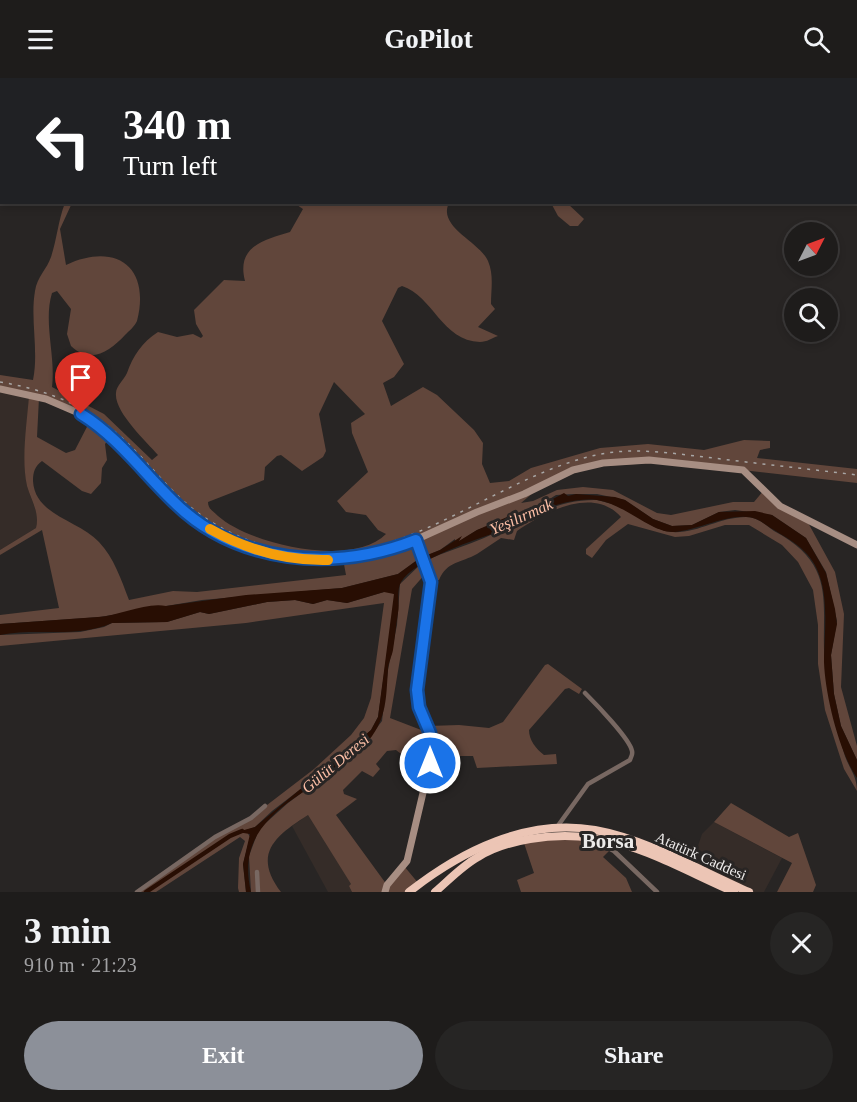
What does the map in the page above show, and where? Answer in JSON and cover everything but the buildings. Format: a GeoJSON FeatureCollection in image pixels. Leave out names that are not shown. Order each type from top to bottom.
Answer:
{"type":"FeatureCollection","features":[{"type":"Feature","properties":{"kind":"highway","name":"Atatürk Caddesi"},"geometry":{"type":"LineString","coordinates":[[409,892],[445,865],[477,849],[506,838],[557,827],[596,830],[636,842],[749,892]]}},
{"type":"Feature","properties":{"kind":"highway","name":"Atatürk Caddesi"},"geometry":{"type":"LineString","coordinates":[[435,892],[471,862],[493,849],[555,835],[589,836],[633,847],[735,892]]}},
{"type":"Feature","properties":{"kind":"street"},"geometry":{"type":"LineString","coordinates":[[0,390],[46,399],[97,424],[128,452],[183,510],[211,530],[250,548],[291,558],[334,559],[369,555],[417,543],[477,512],[524,494],[573,470],[603,463],[649,460],[743,470],[780,506],[857,545]]}},
{"type":"Feature","properties":{"kind":"street"},"geometry":{"type":"LineString","coordinates":[[385,892],[387,885],[407,861],[417,811],[428,775],[430,733],[419,707],[417,690],[431,588],[417,543]]}},
{"type":"Feature","properties":{"kind":"street"},"geometry":{"type":"LineString","coordinates":[[557,827],[588,784],[630,760],[633,754],[632,748],[585,693]]}},
{"type":"Feature","properties":{"kind":"street"},"geometry":{"type":"LineString","coordinates":[[137,892],[215,837],[251,818],[265,806]]}},
{"type":"Feature","properties":{"kind":"street"},"geometry":{"type":"LineString","coordinates":[[589,836],[614,851],[657,892]]}},
{"type":"Feature","properties":{"kind":"street"},"geometry":{"type":"LineString","coordinates":[[256,872],[258,892]]}},
{"type":"Feature","properties":{"kind":"shaded area"},"geometry":{"type":"Polygon","coordinates":[[[65,204],[72,204],[60,229],[66,265],[100,256],[114,258],[134,273],[139,286],[140,302],[137,321],[119,341],[100,354],[86,355],[71,346],[67,334],[71,309],[57,291],[52,293],[49,328],[52,387],[104,414],[152,460],[158,455],[126,418],[117,401],[117,388],[126,376],[135,355],[147,340],[158,332],[177,337],[193,334],[201,338],[203,336],[196,324],[194,310],[224,280],[245,281],[243,269],[248,252],[262,242],[290,232],[303,209],[296,204],[449,204],[447,212],[449,220],[484,254],[490,266],[491,304],[495,309],[478,327],[498,336],[480,342],[467,340],[447,326],[413,291],[402,286],[398,288],[382,321],[404,364],[394,377],[383,383],[391,406],[423,387],[437,395],[474,430],[483,443],[482,464],[490,483],[509,481],[531,468],[600,448],[648,444],[704,450],[744,440],[770,441],[770,448],[760,450],[757,458],[857,469],[857,483],[672,462],[583,467],[540,487],[521,503],[533,501],[557,490],[583,487],[613,490],[657,513],[671,515],[733,502],[754,502],[764,490],[771,498],[806,519],[835,572],[844,614],[841,687],[857,746],[857,760],[841,726],[834,694],[831,655],[837,621],[826,572],[806,538],[772,515],[735,510],[719,512],[692,525],[672,526],[653,519],[625,500],[597,494],[556,495],[527,513],[477,530],[455,544],[455,539],[440,550],[420,558],[398,574],[342,588],[202,600],[100,617],[0,624],[0,615],[59,608],[42,530],[0,555],[0,550],[36,528],[36,512],[27,486],[24,464],[29,395],[0,389],[0,375],[33,380],[35,291],[51,257],[65,204]],[[334,382],[319,414],[326,451],[323,457],[302,471],[281,455],[277,456],[265,467],[264,480],[208,502],[211,510],[233,526],[253,536],[302,549],[350,550],[370,544],[386,534],[378,530],[366,515],[346,512],[337,501],[368,472],[352,433],[351,423],[365,414],[334,382]],[[39,398],[37,437],[66,453],[75,450],[90,421],[39,398]],[[111,436],[105,444],[107,460],[102,468],[101,483],[91,494],[82,491],[42,461],[35,470],[33,481],[36,493],[49,510],[91,534],[104,548],[117,569],[129,600],[173,591],[197,592],[346,575],[343,559],[310,560],[250,548],[193,518],[111,436]]]}},
{"type":"Feature","properties":{"kind":"shaded area"},"geometry":{"type":"Polygon","coordinates":[[[552,204],[568,204],[584,219],[578,226],[570,226],[558,216],[552,204]]]}},
{"type":"Feature","properties":{"kind":"shaded area"},"geometry":{"type":"Polygon","coordinates":[[[0,389],[29,395],[25,469],[27,486],[38,517],[36,528],[0,550],[0,389]]]}},
{"type":"Feature","properties":{"kind":"shaded area"},"geometry":{"type":"Polygon","coordinates":[[[597,500],[620,506],[653,526],[671,532],[681,532],[736,518],[754,518],[796,545],[810,560],[819,576],[823,593],[824,651],[831,703],[844,753],[856,780],[857,791],[844,769],[825,710],[818,664],[818,625],[813,590],[798,562],[782,545],[749,525],[725,525],[689,536],[675,537],[628,524],[606,540],[592,558],[586,554],[586,549],[621,517],[610,508],[597,503],[568,505],[540,517],[517,531],[514,540],[501,538],[477,554],[450,566],[439,580],[435,580],[427,560],[566,503],[597,500]]]}},
{"type":"Feature","properties":{"kind":"shaded area"},"geometry":{"type":"Polygon","coordinates":[[[422,563],[426,573],[412,589],[390,718],[429,733],[428,726],[459,725],[489,728],[503,722],[548,664],[582,689],[579,694],[569,688],[565,689],[529,730],[532,741],[544,755],[556,754],[557,764],[477,768],[473,756],[431,756],[428,775],[396,750],[387,751],[376,764],[380,769],[373,777],[362,771],[343,790],[344,794],[357,799],[336,815],[387,885],[404,866],[419,884],[409,892],[352,892],[349,886],[351,884],[308,815],[286,831],[271,847],[268,867],[272,879],[281,892],[251,892],[249,856],[259,829],[288,803],[360,750],[382,721],[388,670],[397,625],[400,584],[422,563]]]}},
{"type":"Feature","properties":{"kind":"shaded area"},"geometry":{"type":"Polygon","coordinates":[[[391,592],[395,595],[378,717],[371,730],[340,759],[272,811],[255,827],[240,832],[247,832],[250,837],[243,864],[246,892],[239,892],[238,888],[239,858],[245,841],[240,837],[156,892],[137,892],[215,837],[246,821],[314,769],[351,735],[364,718],[371,698],[384,603],[246,623],[0,646],[0,635],[80,632],[112,623],[167,622],[200,612],[209,614],[267,602],[295,600],[313,604],[327,600],[347,603],[391,592]]]}},
{"type":"Feature","properties":{"kind":"shaded area"},"geometry":{"type":"Polygon","coordinates":[[[731,803],[789,837],[798,833],[816,885],[813,892],[777,892],[792,863],[714,822],[731,803]]]}},
{"type":"Feature","properties":{"kind":"shaded area"},"geometry":{"type":"Polygon","coordinates":[[[308,815],[352,884],[349,886],[352,892],[328,892],[292,826],[308,815]]]}},
{"type":"Feature","properties":{"kind":"shaded area"},"geometry":{"type":"Polygon","coordinates":[[[714,822],[782,858],[764,892],[749,892],[691,866],[702,834],[714,822]]]}},
{"type":"Feature","properties":{"kind":"shaded area"},"geometry":{"type":"Polygon","coordinates":[[[577,834],[611,849],[603,857],[626,878],[632,892],[521,892],[517,880],[534,873],[523,840],[577,834]]]}},
{"type":"Feature","properties":{"kind":"water"},"geometry":{"type":"Polygon","coordinates":[[[564,493],[568,496],[576,494],[625,500],[653,519],[672,526],[692,525],[719,512],[755,511],[772,515],[806,538],[826,573],[835,609],[837,624],[831,655],[834,694],[841,726],[857,760],[857,778],[844,753],[827,690],[824,662],[825,604],[819,575],[813,562],[797,545],[759,520],[747,517],[726,519],[674,532],[656,528],[607,503],[597,500],[577,500],[540,511],[508,528],[463,544],[419,565],[401,582],[399,589],[385,707],[375,732],[351,758],[268,820],[255,840],[248,863],[251,892],[246,892],[243,864],[250,834],[237,832],[255,827],[371,730],[378,717],[394,594],[384,592],[347,603],[327,600],[313,604],[295,600],[267,602],[209,614],[200,612],[167,622],[112,623],[98,628],[70,632],[0,635],[0,624],[98,617],[141,607],[166,606],[246,595],[342,588],[398,574],[420,558],[440,550],[462,536],[459,541],[477,530],[514,514],[527,513],[564,493]]]}},
{"type":"Feature","properties":{"kind":"waterway"},"geometry":{"type":"LineString","coordinates":[[146,892],[230,836],[242,831]]}},
{"type":"Feature","properties":{"kind":"railway"},"geometry":{"type":"LineString","coordinates":[[0,382],[52,395],[100,420],[128,444],[184,502],[232,533],[268,547],[306,554],[344,553],[381,545],[418,532],[564,464],[601,454],[628,451],[671,453],[857,475]]}},
{"type":"Feature","properties":{"kind":"slow traffic"},"geometry":{"type":"LineString","coordinates":[[210,529],[250,548],[291,558],[328,560]]}},
{"type":"Feature","properties":{"kind":"district","name":"Borsa"},"geometry":{"type":"Point","coordinates":[608,841]}},
{"type":"Feature","properties":{"kind":"route"},"geometry":{"type":"LineString","coordinates":[[81,414],[108,432],[183,510],[211,530],[250,548],[310,560],[355,558],[416,540],[431,582],[417,690],[419,707],[430,733],[430,763]]}},
{"type":"Feature","properties":{"kind":"water label","name":"Yeşilırmak"},"geometry":{"type":"Point","coordinates":[521,516]}},
{"type":"Feature","properties":{"kind":"water label","name":"Gülüt Deresi"},"geometry":{"type":"Point","coordinates":[335,763]}}]}
